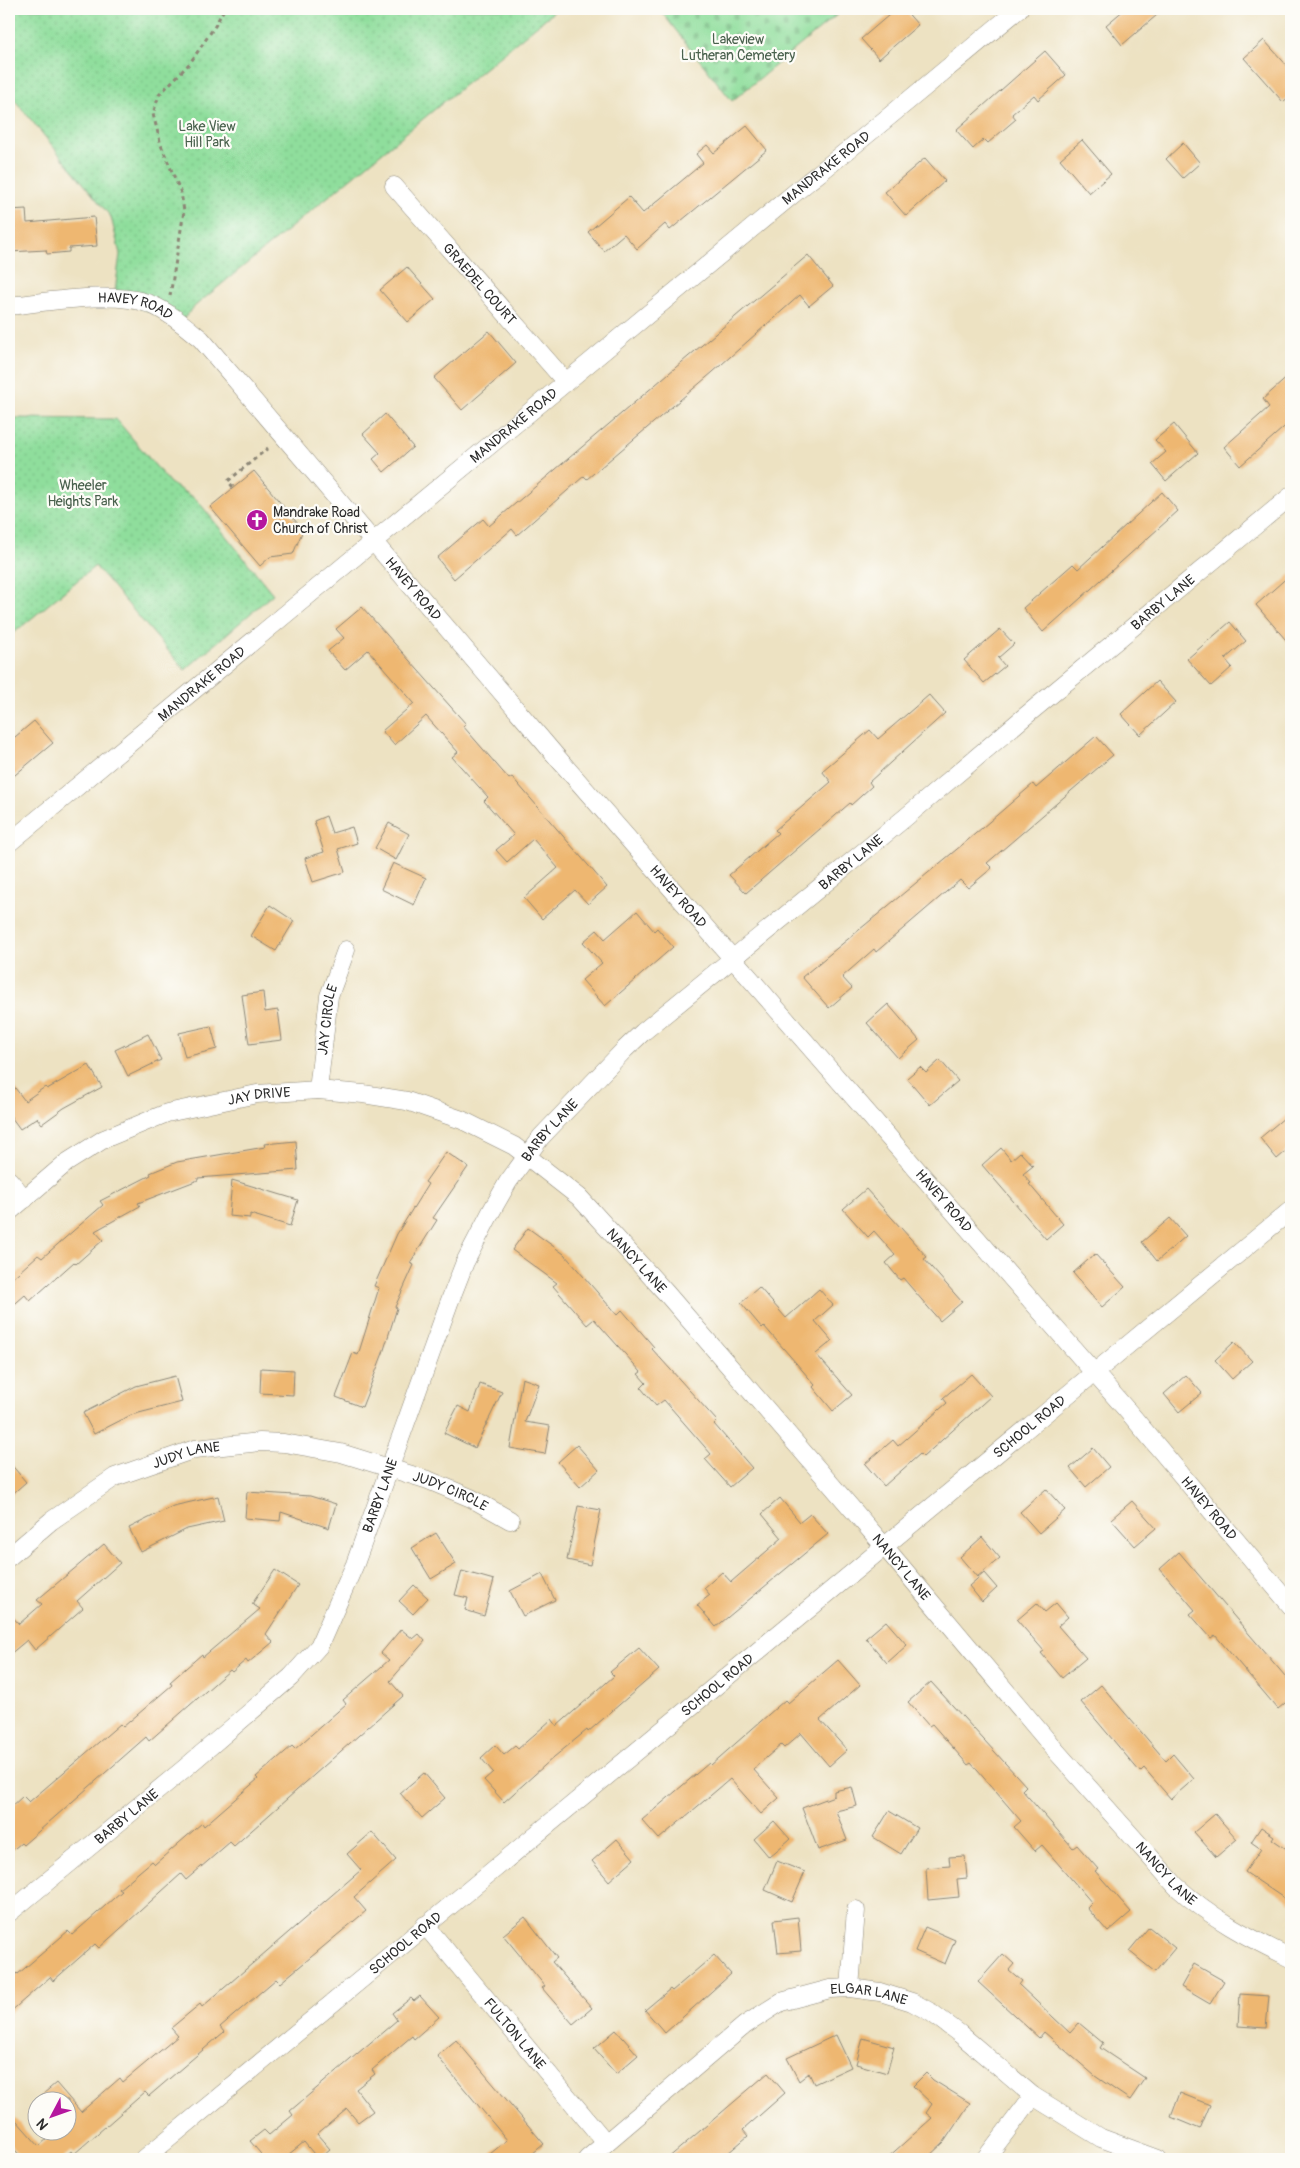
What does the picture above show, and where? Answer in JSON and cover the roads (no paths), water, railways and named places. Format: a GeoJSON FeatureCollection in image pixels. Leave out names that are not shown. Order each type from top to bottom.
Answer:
{"type":"FeatureCollection","features":[{"type":"Feature","properties":{"kind":"street","name":"MANDRAKE ROAD"},"geometry":{"type":"LineString","coordinates":[[9,843],[809,181],[881,125],[1019,9]]}},
{"type":"Feature","properties":{"kind":"street","name":"GRAEDEL COURT"},"geometry":{"type":"LineString","coordinates":[[394,186],[566,382]]}},
{"type":"Feature","properties":{"kind":"street","name":"HAVEY ROAD"},"geometry":{"type":"LineString","coordinates":[[9,306],[94,298],[150,304],[168,314],[201,339],[373,543],[733,960],[1132,1416],[1291,1606]]}},
{"type":"Feature","properties":{"kind":"street","name":"BARBY LANE"},"geometry":{"type":"LineString","coordinates":[[9,1913],[185,1768],[291,1677],[319,1646],[355,1564],[465,1262],[492,1210],[541,1137],[625,1049],[1291,496]]}},
{"type":"Feature","properties":{"kind":"street","name":"JAY CIRCLE"},"geometry":{"type":"LineString","coordinates":[[318,1090],[329,996],[346,950]]}},
{"type":"Feature","properties":{"kind":"street","name":"JAY DRIVE"},"geometry":{"type":"LineString","coordinates":[[9,1212],[66,1163],[104,1139],[167,1113],[257,1094],[318,1090],[363,1094],[407,1101],[462,1120],[514,1146],[528,1156]]}},
{"type":"Feature","properties":{"kind":"street","name":"NANCY LANE"},"geometry":{"type":"LineString","coordinates":[[528,1156],[579,1197],[667,1294],[884,1546],[1056,1751],[1176,1886],[1191,1900],[1236,1932],[1291,1958]]}},
{"type":"Feature","properties":{"kind":"street"},"geometry":{"type":"LineString","coordinates":[[9,1180],[25,1199]]}},
{"type":"Feature","properties":{"kind":"street","name":"SCHOOL ROAD"},"geometry":{"type":"LineString","coordinates":[[144,2159],[1291,1210]]}},
{"type":"Feature","properties":{"kind":"street","name":"JUDY LANE"},"geometry":{"type":"LineString","coordinates":[[9,1557],[51,1521],[115,1477],[195,1449],[260,1442],[284,1443],[341,1453],[389,1468]]}},
{"type":"Feature","properties":{"kind":"street","name":"JUDY CIRCLE"},"geometry":{"type":"LineString","coordinates":[[389,1468],[471,1498],[510,1520]]}},
{"type":"Feature","properties":{"kind":"street"},"geometry":{"type":"LineString","coordinates":[[850,1988],[856,1910]]}},
{"type":"Feature","properties":{"kind":"street","name":"FULTON LANE"},"geometry":{"type":"LineString","coordinates":[[425,1925],[606,2143]]}},
{"type":"Feature","properties":{"kind":"street","name":"ELGAR LANE"},"geometry":{"type":"LineString","coordinates":[[587,2159],[745,2025],[780,2002],[820,1991],[850,1988],[880,1992],[912,2002],[925,2009],[960,2034],[1033,2096],[1101,2138],[1158,2159]]}},
{"type":"Feature","properties":{"kind":"street"},"geometry":{"type":"LineString","coordinates":[[985,2159],[1033,2096]]}},
{"type":"Feature","properties":{"kind":"place","name":"Mandrake Road Church of Christ"},"geometry":{"type":"Point","coordinates":[257,520]}},
{"type":"Feature","properties":{"kind":"park label","name":"Lakeview Lutheran Cemetery"},"geometry":{"type":"Point","coordinates":[738,48]}},
{"type":"Feature","properties":{"kind":"park label","name":"Lake View Hill Park"},"geometry":{"type":"Point","coordinates":[207,134]}},
{"type":"Feature","properties":{"kind":"park label","name":"Wheeler Heights Park"},"geometry":{"type":"Point","coordinates":[83,494]}}]}
